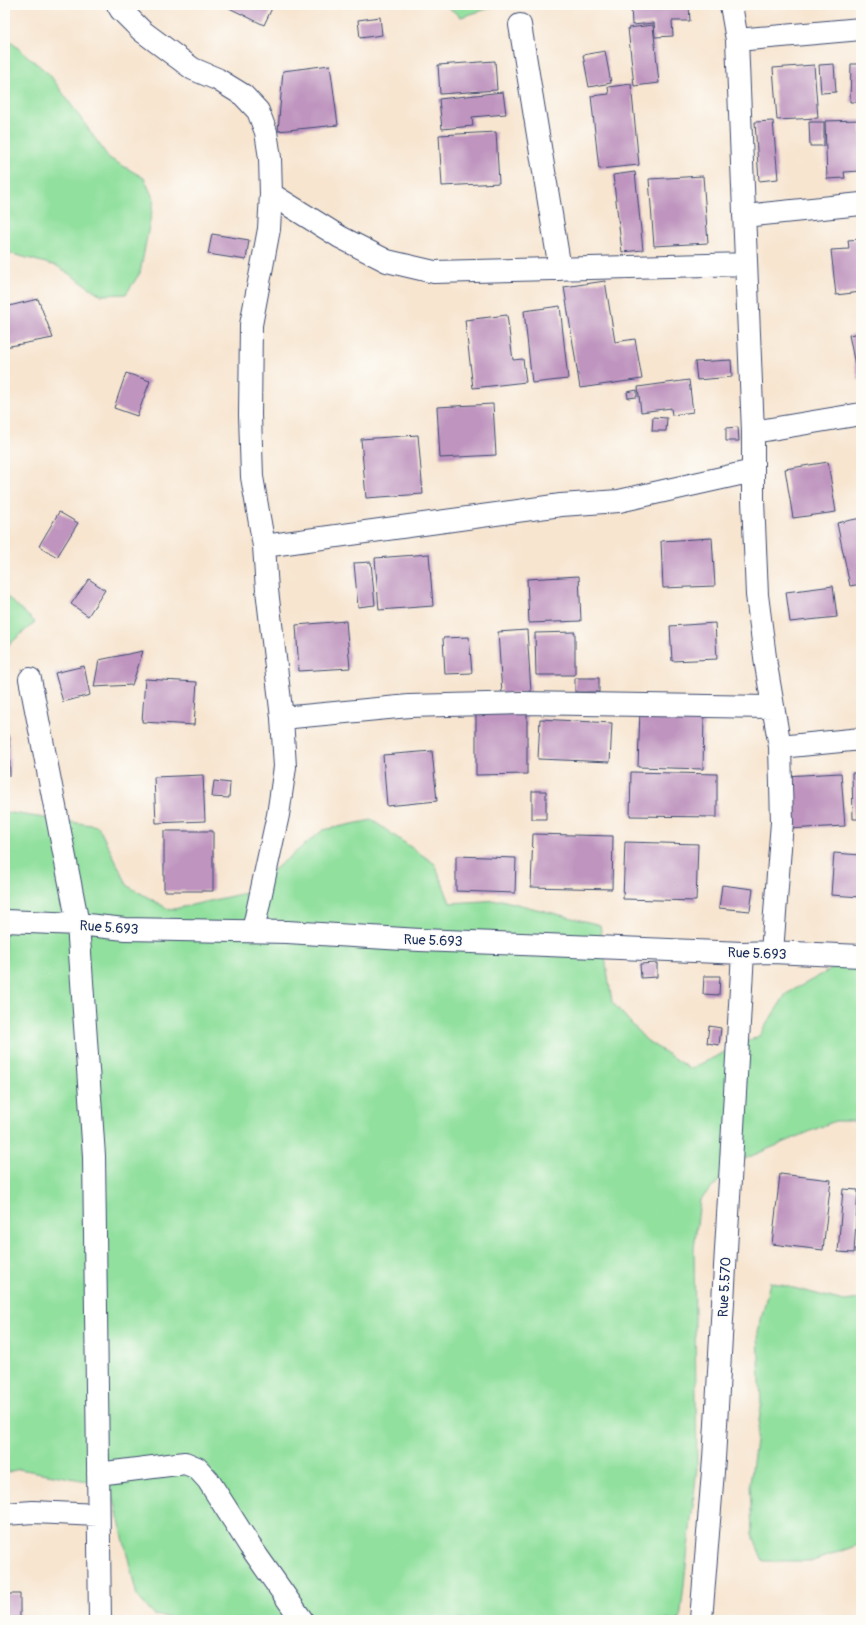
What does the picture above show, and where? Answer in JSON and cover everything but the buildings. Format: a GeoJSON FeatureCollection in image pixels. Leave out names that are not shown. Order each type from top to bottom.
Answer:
{"type":"FeatureCollection","features":[{"type":"Feature","properties":{"kind":"street"},"geometry":{"type":"LineString","coordinates":[[118,5],[142,31],[193,69],[217,79],[243,95],[258,112],[266,132],[270,158],[272,194],[269,229],[251,325],[250,415],[252,477],[264,546],[267,590],[282,718],[285,767],[278,815],[253,931]]}},
{"type":"Feature","properties":{"kind":"street"},"geometry":{"type":"LineString","coordinates":[[731,5],[737,40],[753,432],[757,595],[780,747],[782,822],[772,952]]}},
{"type":"Feature","properties":{"kind":"street"},"geometry":{"type":"LineString","coordinates":[[520,25],[560,269]]}},
{"type":"Feature","properties":{"kind":"street"},"geometry":{"type":"LineString","coordinates":[[737,40],[861,29]]}},
{"type":"Feature","properties":{"kind":"street"},"geometry":{"type":"LineString","coordinates":[[272,194],[340,237],[387,261],[434,272],[746,264]]}},
{"type":"Feature","properties":{"kind":"street"},"geometry":{"type":"LineString","coordinates":[[744,216],[861,204]]}},
{"type":"Feature","properties":{"kind":"street"},"geometry":{"type":"LineString","coordinates":[[753,432],[861,414]]}},
{"type":"Feature","properties":{"kind":"street"},"geometry":{"type":"LineString","coordinates":[[264,546],[561,505],[619,501],[753,471]]}},
{"type":"Feature","properties":{"kind":"street"},"geometry":{"type":"LineString","coordinates":[[30,679],[78,924],[94,1156],[97,1288],[100,1620]]}},
{"type":"Feature","properties":{"kind":"street"},"geometry":{"type":"LineString","coordinates":[[282,718],[409,706],[521,703],[773,707]]}},
{"type":"Feature","properties":{"kind":"street"},"geometry":{"type":"LineString","coordinates":[[780,747],[861,739]]}},
{"type":"Feature","properties":{"kind":"street","name":"Rue 5.693"},"geometry":{"type":"LineString","coordinates":[[5,921],[78,924],[125,929],[253,931],[743,953],[772,952],[861,956]]}},
{"type":"Feature","properties":{"kind":"street","name":"Rue 5.570"},"geometry":{"type":"LineString","coordinates":[[702,1620],[715,1443],[743,953]]}},
{"type":"Feature","properties":{"kind":"street"},"geometry":{"type":"LineString","coordinates":[[98,1474],[185,1462],[197,1468],[208,1480],[250,1546],[302,1620]]}},
{"type":"Feature","properties":{"kind":"street"},"geometry":{"type":"LineString","coordinates":[[5,1514],[33,1512],[98,1516]]}},
{"type":"Feature","properties":{"kind":"green space"},"geometry":{"type":"Polygon","coordinates":[[[445,5],[500,5],[461,17],[445,5]]]}},
{"type":"Feature","properties":{"kind":"green space"},"geometry":{"type":"Polygon","coordinates":[[[5,40],[12,43],[50,75],[109,158],[144,178],[154,200],[140,273],[126,294],[101,295],[57,266],[5,252],[5,40]]]}},
{"type":"Feature","properties":{"kind":"green space"},"geometry":{"type":"Polygon","coordinates":[[[5,595],[35,622],[5,648],[5,595]]]}},
{"type":"Feature","properties":{"kind":"green space"},"geometry":{"type":"Polygon","coordinates":[[[5,812],[98,826],[128,886],[170,910],[245,893],[323,830],[372,820],[435,864],[450,903],[501,900],[600,925],[612,1002],[646,1040],[690,1069],[759,1036],[786,994],[861,953],[861,1121],[835,1121],[737,1162],[700,1200],[694,1249],[697,1468],[680,1620],[182,1620],[154,1615],[137,1596],[114,1499],[93,1482],[19,1469],[5,1473],[5,812]]]}},
{"type":"Feature","properties":{"kind":"green space"},"geometry":{"type":"Polygon","coordinates":[[[770,1282],[844,1301],[861,1299],[861,1544],[813,1561],[763,1561],[752,1534],[750,1483],[761,1407],[758,1332],[770,1282]]]}}]}
